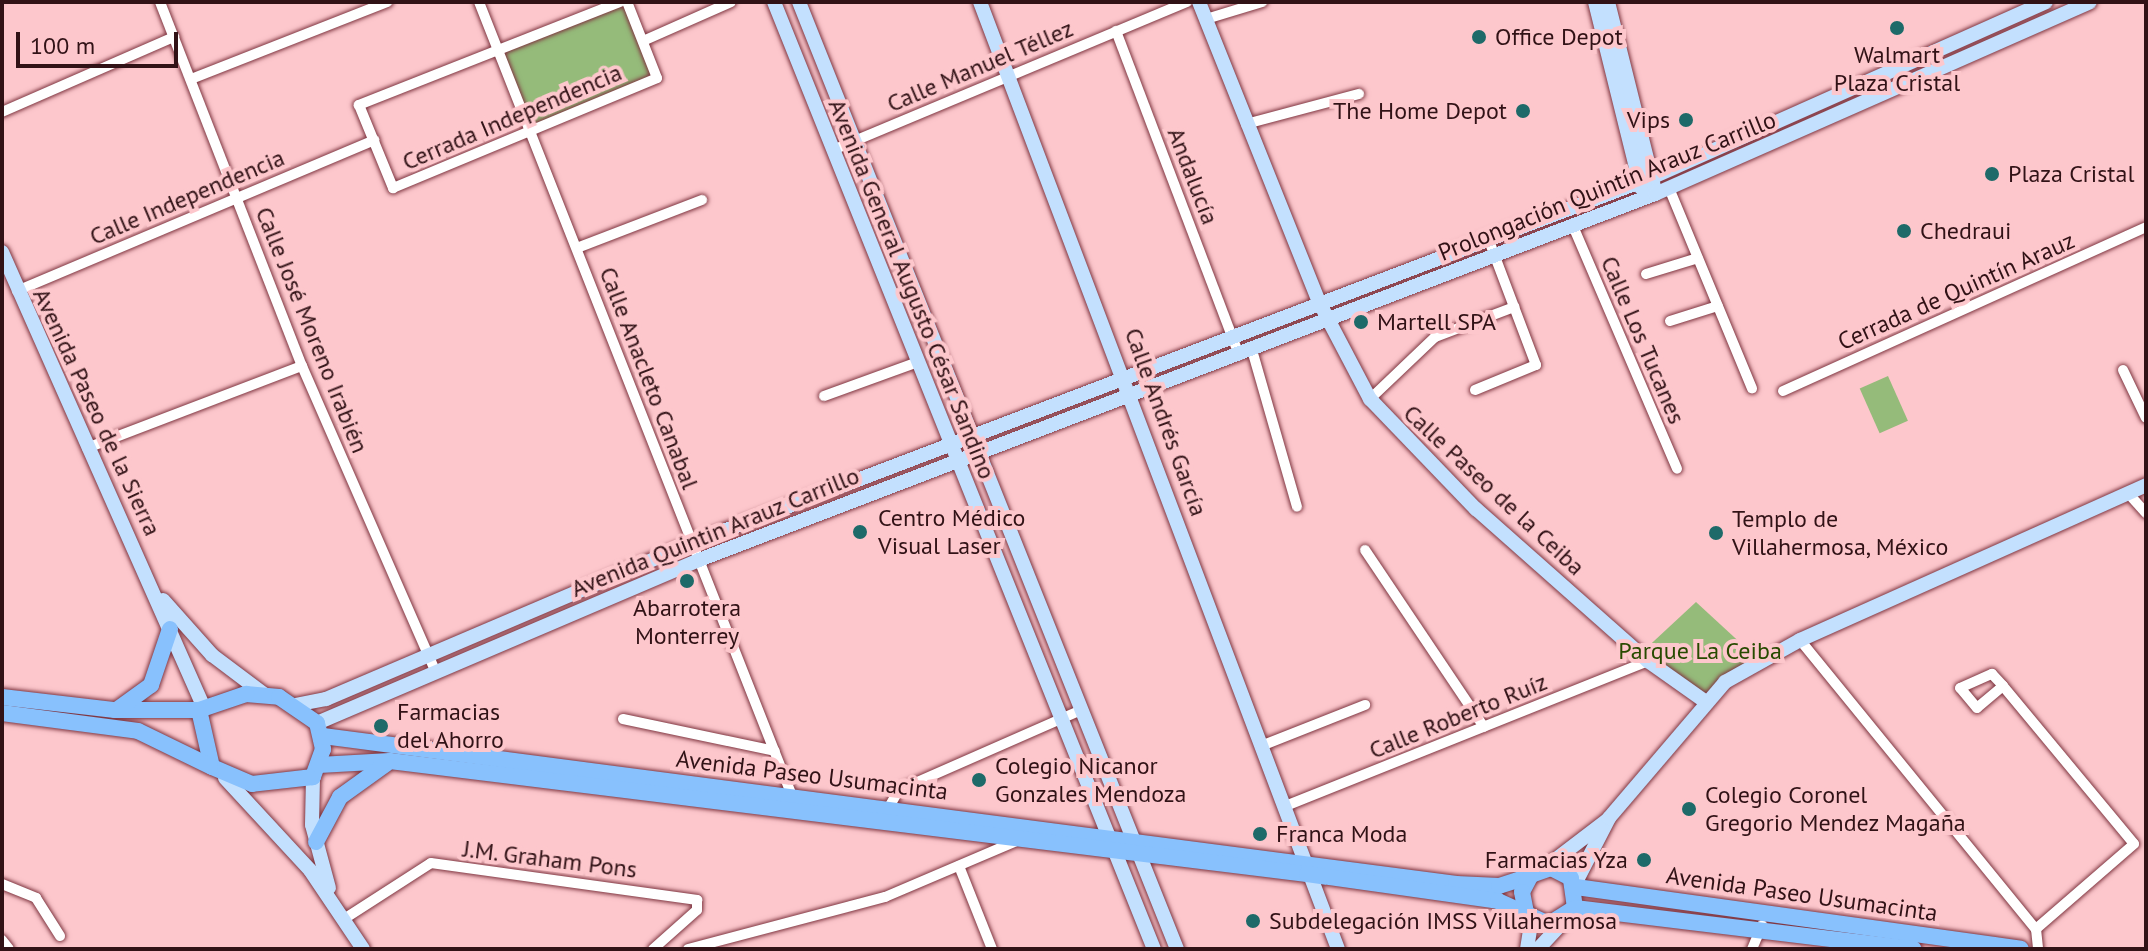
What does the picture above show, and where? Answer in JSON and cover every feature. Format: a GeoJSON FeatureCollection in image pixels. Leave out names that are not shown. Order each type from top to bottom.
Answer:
{"type":"FeatureCollection","features":[{"type":"Feature","properties":{"kind":"main road","name":"Avenida General Augusto César Sandino"},"geometry":{"type":"LineString","coordinates":[[774,2],[1154,949]]}},
{"type":"Feature","properties":{"kind":"main road","name":"Avenida General Augusto César Sandino"},"geometry":{"type":"LineString","coordinates":[[799,2],[1177,949]]}},
{"type":"Feature","properties":{"kind":"main road","name":"Calle Andrés García"},"geometry":{"type":"LineString","coordinates":[[980,2],[1127,375],[1305,867],[1338,949]]}},
{"type":"Feature","properties":{"kind":"main road","name":"Calle Paseo de la Ceiba"},"geometry":{"type":"LineString","coordinates":[[1199,2],[1319,302],[1370,399],[1416,453],[1648,661],[1703,700]]}},
{"type":"Feature","properties":{"kind":"main road"},"geometry":{"type":"LineString","coordinates":[[1595,2],[1646,179],[1656,193]]}},
{"type":"Feature","properties":{"kind":"main road"},"geometry":{"type":"LineString","coordinates":[[1608,2],[1646,179]]}},
{"type":"Feature","properties":{"kind":"main road","name":"Prolongación Quintín Arauz Carrillo"},"geometry":{"type":"LineString","coordinates":[[974,434],[1646,179],[2046,2]]}},
{"type":"Feature","properties":{"kind":"main road","name":"Prolongación Quintín Arauz Carrillo"},"geometry":{"type":"LineString","coordinates":[[1134,394],[1328,322],[1656,193],[2090,2]]}},
{"type":"Feature","properties":{"kind":"main road"},"geometry":{"type":"LineString","coordinates":[[2027,10],[2034,27]]}},
{"type":"Feature","properties":{"kind":"main road"},"geometry":{"type":"LineString","coordinates":[[1752,133],[1759,148]]}},
{"type":"Feature","properties":{"kind":"main road","name":"Avenida Paseo de la Sierra"},"geometry":{"type":"LineString","coordinates":[[2,252],[87,448],[155,589],[201,708]]}},
{"type":"Feature","properties":{"kind":"main road","name":"Avenida Quintin Arauz Carrillo"},"geometry":{"type":"LineString","coordinates":[[320,729],[435,670],[699,560],[1134,394]]}},
{"type":"Feature","properties":{"kind":"main road","name":"Avenida Quintin Arauz Carrillo"},"geometry":{"type":"LineString","coordinates":[[295,705],[428,654],[692,543],[974,434]]}},
{"type":"Feature","properties":{"kind":"main road"},"geometry":{"type":"LineString","coordinates":[[1538,949],[1570,914],[1576,886],[1609,818],[1703,700],[1800,640],[2146,485]]}},
{"type":"Feature","properties":{"kind":"main road","name":"Avenida Paseo de la Sierra"},"geometry":{"type":"LineString","coordinates":[[155,589],[212,655],[265,694]]}},
{"type":"Feature","properties":{"kind":"main road"},"geometry":{"type":"LineString","coordinates":[[115,710],[151,685],[170,629]]}},
{"type":"Feature","properties":{"kind":"main road"},"geometry":{"type":"LineString","coordinates":[[2,697],[115,710],[201,708],[265,694],[295,705],[320,729],[316,771],[316,842],[334,903]]}},
{"type":"Feature","properties":{"kind":"main road"},"geometry":{"type":"LineString","coordinates":[[201,708],[218,772],[334,903],[363,949]]}},
{"type":"Feature","properties":{"kind":"main road"},"geometry":{"type":"LineString","coordinates":[[2,713],[138,731],[218,772],[277,784],[316,771]]}},
{"type":"Feature","properties":{"kind":"main road","name":"Avenida Paseo Usumacinta"},"geometry":{"type":"LineString","coordinates":[[320,729],[1016,841],[1138,856],[1305,867],[1499,886],[1537,872],[1566,873],[1576,886],[1914,949]]}},
{"type":"Feature","properties":{"kind":"main road"},"geometry":{"type":"LineString","coordinates":[[316,842],[319,824],[350,786],[394,762]]}},
{"type":"Feature","properties":{"kind":"main road","name":"Avenida Paseo Usumacinta"},"geometry":{"type":"LineString","coordinates":[[316,771],[394,762],[796,806],[889,807],[1131,838],[1486,898],[1549,924],[1570,914],[1763,922],[2021,949]]}},
{"type":"Feature","properties":{"kind":"main road"},"geometry":{"type":"LineString","coordinates":[[1527,949],[1529,915],[1522,892],[1537,872],[1609,818]]}},
{"type":"Feature","properties":{"kind":"street","name":"Calle José Moreno Irabién"},"geometry":{"type":"LineString","coordinates":[[160,2],[302,366],[435,670]]}},
{"type":"Feature","properties":{"kind":"street"},"geometry":{"type":"LineString","coordinates":[[191,79],[387,2]]}},
{"type":"Feature","properties":{"kind":"street","name":"Calle Anacleto Canabal"},"geometry":{"type":"LineString","coordinates":[[479,2],[796,806]]}},
{"type":"Feature","properties":{"kind":"street"},"geometry":{"type":"LineString","coordinates":[[374,140],[359,105],[620,2]]}},
{"type":"Feature","properties":{"kind":"street"},"geometry":{"type":"LineString","coordinates":[[627,2],[643,41],[731,2]]}},
{"type":"Feature","properties":{"kind":"street"},"geometry":{"type":"LineString","coordinates":[[1151,2],[1156,14]]}},
{"type":"Feature","properties":{"kind":"street","name":"Calle Manuel Téllez"},"geometry":{"type":"LineString","coordinates":[[833,150],[1187,2]]}},
{"type":"Feature","properties":{"kind":"street"},"geometry":{"type":"LineString","coordinates":[[1206,19],[1262,2]]}},
{"type":"Feature","properties":{"kind":"street","name":"Andalucía"},"geometry":{"type":"LineString","coordinates":[[1116,31],[1232,336],[1246,353],[1297,507]]}},
{"type":"Feature","properties":{"kind":"street"},"geometry":{"type":"LineString","coordinates":[[2,112],[174,37]]}},
{"type":"Feature","properties":{"kind":"street","name":"Cerrada Independencia"},"geometry":{"type":"LineString","coordinates":[[374,140],[393,188],[657,78],[643,41]]}},
{"type":"Feature","properties":{"kind":"street"},"geometry":{"type":"LineString","coordinates":[[1246,124],[1359,94]]}},
{"type":"Feature","properties":{"kind":"street","name":"Calle Independencia"},"geometry":{"type":"LineString","coordinates":[[17,291],[374,140]]}},
{"type":"Feature","properties":{"kind":"street"},"geometry":{"type":"LineString","coordinates":[[1656,193],[1698,258],[1752,388]]}},
{"type":"Feature","properties":{"kind":"street"},"geometry":{"type":"LineString","coordinates":[[577,248],[702,200]]}},
{"type":"Feature","properties":{"kind":"street","name":"Calle Los Tucanes"},"geometry":{"type":"LineString","coordinates":[[1573,226],[1677,469]]}},
{"type":"Feature","properties":{"kind":"street","name":"Cerrada de Quintín Arauz"},"geometry":{"type":"LineString","coordinates":[[1783,391],[2146,227]]}},
{"type":"Feature","properties":{"kind":"street"},"geometry":{"type":"LineString","coordinates":[[1475,390],[1536,365],[1488,238]]}},
{"type":"Feature","properties":{"kind":"street"},"geometry":{"type":"LineString","coordinates":[[1646,274],[1698,258]]}},
{"type":"Feature","properties":{"kind":"street"},"geometry":{"type":"LineString","coordinates":[[1670,321],[1718,306]]}},
{"type":"Feature","properties":{"kind":"street"},"geometry":{"type":"LineString","coordinates":[[1370,399],[1435,337],[1514,307]]}},
{"type":"Feature","properties":{"kind":"street"},"geometry":{"type":"LineString","coordinates":[[824,396],[918,362]]}},
{"type":"Feature","properties":{"kind":"street"},"geometry":{"type":"LineString","coordinates":[[87,448],[302,366]]}},
{"type":"Feature","properties":{"kind":"street"},"geometry":{"type":"LineString","coordinates":[[2123,370],[2146,418]]}},
{"type":"Feature","properties":{"kind":"street"},"geometry":{"type":"LineString","coordinates":[[2128,493],[2146,513]]}},
{"type":"Feature","properties":{"kind":"street"},"geometry":{"type":"LineString","coordinates":[[1365,550],[1484,727]]}},
{"type":"Feature","properties":{"kind":"street"},"geometry":{"type":"LineString","coordinates":[[1800,640],[2036,929],[2038,949]]}},
{"type":"Feature","properties":{"kind":"street","name":"Calle Roberto Ruíz"},"geometry":{"type":"LineString","coordinates":[[1283,807],[1648,661]]}},
{"type":"Feature","properties":{"kind":"street"},"geometry":{"type":"LineString","coordinates":[[2003,686],[2134,844],[2036,929]]}},
{"type":"Feature","properties":{"kind":"street"},"geometry":{"type":"LineString","coordinates":[[1261,746],[1365,705]]}},
{"type":"Feature","properties":{"kind":"street"},"geometry":{"type":"LineString","coordinates":[[889,807],[899,790],[1081,710]]}},
{"type":"Feature","properties":{"kind":"street"},"geometry":{"type":"LineString","coordinates":[[623,719],[775,751]]}},
{"type":"Feature","properties":{"kind":"street"},"geometry":{"type":"LineString","coordinates":[[688,949],[733,945],[885,897],[1016,841]]}},
{"type":"Feature","properties":{"kind":"street","name":"J.M. Graham Pons"},"geometry":{"type":"LineString","coordinates":[[344,919],[431,863],[697,900],[697,910],[653,949]]}},
{"type":"Feature","properties":{"kind":"street"},"geometry":{"type":"LineString","coordinates":[[959,866],[992,949]]}},
{"type":"Feature","properties":{"kind":"street"},"geometry":{"type":"LineString","coordinates":[[2,884],[34,896],[60,936]]}},
{"type":"Feature","properties":{"kind":"street"},"geometry":{"type":"LineString","coordinates":[[1752,949],[1763,922]]}},
{"type":"Feature","properties":{"kind":"street"},"geometry":{"type":"LineString","coordinates":[[2,940],[9,949]]}},
{"type":"Feature","properties":{"kind":"green space"},"geometry":{"type":"Polygon","coordinates":[[[627,2],[658,78],[531,129],[500,53],[627,2]]]}},
{"type":"Feature","properties":{"kind":"green space"},"geometry":{"type":"Polygon","coordinates":[[[1888,376],[1908,421],[1880,433],[1860,389],[1888,376]]]}},
{"type":"Feature","properties":{"kind":"green space","name":"Parque La Ceiba"},"geometry":{"type":"Polygon","coordinates":[[[1696,602],[1759,660],[1703,700],[1640,654],[1696,602]]]}},
{"type":"Feature","properties":{"kind":"place","name":"Walmart Plaza Cristal"},"geometry":{"type":"Point","coordinates":[1897,28]}},
{"type":"Feature","properties":{"kind":"place","name":"Office Depot"},"geometry":{"type":"Point","coordinates":[1479,37]}},
{"type":"Feature","properties":{"kind":"place","name":"The Home Depot"},"geometry":{"type":"Point","coordinates":[1523,111]}},
{"type":"Feature","properties":{"kind":"place","name":"Vips"},"geometry":{"type":"Point","coordinates":[1686,120]}},
{"type":"Feature","properties":{"kind":"place","name":"Plaza Cristal"},"geometry":{"type":"Point","coordinates":[1992,174]}},
{"type":"Feature","properties":{"kind":"place","name":"Chedraui"},"geometry":{"type":"Point","coordinates":[1904,231]}},
{"type":"Feature","properties":{"kind":"place","name":"Martell SPA"},"geometry":{"type":"Point","coordinates":[1361,322]}},
{"type":"Feature","properties":{"kind":"place","name":"Centro Médico Visual Laser"},"geometry":{"type":"Point","coordinates":[860,532]}},
{"type":"Feature","properties":{"kind":"place","name":"Templo de Villahermosa, México"},"geometry":{"type":"Point","coordinates":[1716,533]}},
{"type":"Feature","properties":{"kind":"place","name":"Abarrotera Monterrey"},"geometry":{"type":"Point","coordinates":[687,581]}},
{"type":"Feature","properties":{"kind":"place","name":"Farmacias del Ahorro"},"geometry":{"type":"Point","coordinates":[381,726]}},
{"type":"Feature","properties":{"kind":"place","name":"Colegio Nicanor Gonzales Mendoza"},"geometry":{"type":"Point","coordinates":[979,780]}},
{"type":"Feature","properties":{"kind":"place","name":"Colegio Coronel Gregorio Mendez Magaña"},"geometry":{"type":"Point","coordinates":[1689,809]}},
{"type":"Feature","properties":{"kind":"place","name":"Franca Moda"},"geometry":{"type":"Point","coordinates":[1260,834]}},
{"type":"Feature","properties":{"kind":"place","name":"Farmacias Yza"},"geometry":{"type":"Point","coordinates":[1644,860]}},
{"type":"Feature","properties":{"kind":"place","name":"Subdelegación IMSS Villahermosa"},"geometry":{"type":"Point","coordinates":[1253,921]}}]}
